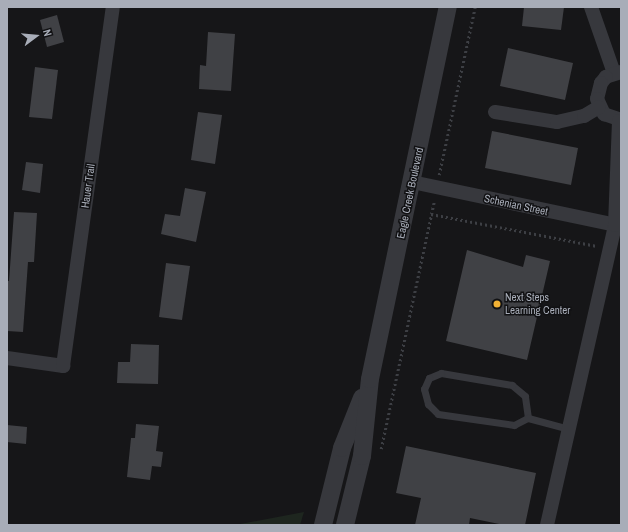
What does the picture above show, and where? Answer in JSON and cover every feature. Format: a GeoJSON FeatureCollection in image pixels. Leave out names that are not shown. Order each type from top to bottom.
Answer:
{"type":"FeatureCollection","features":[{"type":"Feature","properties":{"kind":"street","name":"Hauer Trail"},"geometry":{"type":"LineString","coordinates":[[7,358],[63,366],[113,7]]}},
{"type":"Feature","properties":{"kind":"street","name":"Eagle Creek Boulevard"},"geometry":{"type":"LineString","coordinates":[[345,525],[362,456],[370,379],[448,7]]}},
{"type":"Feature","properties":{"kind":"street"},"geometry":{"type":"LineString","coordinates":[[547,525],[610,248],[618,226],[620,120],[611,118],[599,107],[597,90],[604,80],[617,72],[591,7]]}},
{"type":"Feature","properties":{"kind":"street"},"geometry":{"type":"LineString","coordinates":[[495,112],[557,122],[584,116],[599,107]]}},
{"type":"Feature","properties":{"kind":"street","name":"Schenian Street"},"geometry":{"type":"LineString","coordinates":[[412,182],[618,226]]}},
{"type":"Feature","properties":{"kind":"street","name":"Eagle Creek Boulevard"},"geometry":{"type":"LineString","coordinates":[[323,525],[342,448],[370,379]]}},
{"type":"Feature","properties":{"kind":"lane"},"geometry":{"type":"LineString","coordinates":[[528,418],[525,396],[512,385],[441,373],[429,378],[424,389],[428,404],[438,414],[514,425],[528,418],[569,429]]}},
{"type":"Feature","properties":{"kind":"path"},"geometry":{"type":"LineString","coordinates":[[380,450],[475,7]]}},
{"type":"Feature","properties":{"kind":"path"},"geometry":{"type":"LineString","coordinates":[[431,214],[610,248]]}},
{"type":"Feature","properties":{"kind":"shaded area"},"geometry":{"type":"Polygon","coordinates":[[[304,512],[300,525],[235,525],[304,512]]]}},
{"type":"Feature","properties":{"kind":"building"},"geometry":{"type":"Polygon","coordinates":[[[524,7],[564,7],[561,30],[522,26],[524,7]]]}},
{"type":"Feature","properties":{"kind":"building"},"geometry":{"type":"Polygon","coordinates":[[[57,15],[64,42],[47,47],[40,20],[57,15]]]}},
{"type":"Feature","properties":{"kind":"building"},"geometry":{"type":"Polygon","coordinates":[[[208,32],[235,34],[231,91],[199,89],[200,65],[206,66],[208,32]]]}},
{"type":"Feature","properties":{"kind":"building"},"geometry":{"type":"Polygon","coordinates":[[[508,48],[573,63],[565,100],[500,86],[508,48]]]}},
{"type":"Feature","properties":{"kind":"building"},"geometry":{"type":"Polygon","coordinates":[[[35,67],[58,70],[52,119],[29,117],[35,67]]]}},
{"type":"Feature","properties":{"kind":"building"},"geometry":{"type":"Polygon","coordinates":[[[198,112],[222,115],[215,164],[191,160],[198,112]]]}},
{"type":"Feature","properties":{"kind":"building"},"geometry":{"type":"Polygon","coordinates":[[[492,131],[578,148],[571,185],[485,168],[492,131]]]}},
{"type":"Feature","properties":{"kind":"building"},"geometry":{"type":"Polygon","coordinates":[[[26,162],[43,164],[40,193],[22,190],[26,162]]]}},
{"type":"Feature","properties":{"kind":"building"},"geometry":{"type":"Polygon","coordinates":[[[185,188],[206,192],[196,242],[161,234],[165,214],[180,216],[185,188]]]}},
{"type":"Feature","properties":{"kind":"building"},"geometry":{"type":"Polygon","coordinates":[[[14,212],[37,213],[34,262],[28,262],[23,332],[7,331],[7,281],[9,281],[14,212]]]}},
{"type":"Feature","properties":{"kind":"building","name":"Next Steps Learning Center"},"geometry":{"type":"Polygon","coordinates":[[[467,250],[523,267],[526,255],[550,261],[527,360],[446,341],[467,250]]]}},
{"type":"Feature","properties":{"kind":"building"},"geometry":{"type":"Polygon","coordinates":[[[166,263],[190,266],[182,320],[159,317],[166,263]]]}},
{"type":"Feature","properties":{"kind":"building"},"geometry":{"type":"Polygon","coordinates":[[[131,344],[159,345],[158,384],[117,383],[118,362],[130,362],[131,344]]]}},
{"type":"Feature","properties":{"kind":"building"},"geometry":{"type":"Polygon","coordinates":[[[136,424],[159,426],[156,451],[163,452],[161,467],[152,466],[150,480],[127,477],[131,438],[135,438],[136,424]]]}},
{"type":"Feature","properties":{"kind":"building"},"geometry":{"type":"Polygon","coordinates":[[[7,425],[27,427],[26,444],[7,442],[7,425]]]}},
{"type":"Feature","properties":{"kind":"building"},"geometry":{"type":"Polygon","coordinates":[[[406,446],[536,473],[525,525],[504,525],[470,518],[469,525],[415,525],[421,498],[396,493],[406,446]]]}},
{"type":"Feature","properties":{"kind":"place","name":"Next Steps Learning Center"},"geometry":{"type":"Point","coordinates":[497,304]}}]}
